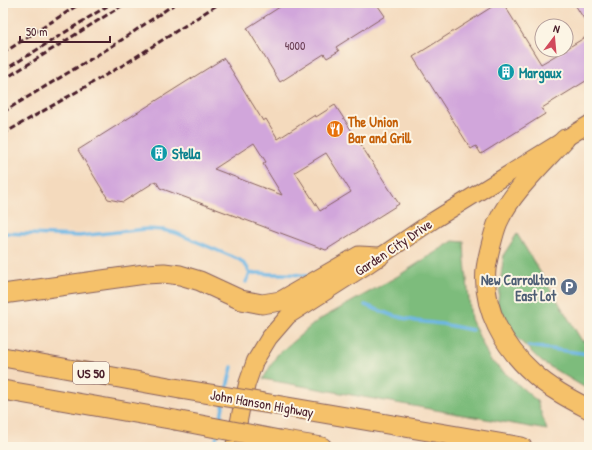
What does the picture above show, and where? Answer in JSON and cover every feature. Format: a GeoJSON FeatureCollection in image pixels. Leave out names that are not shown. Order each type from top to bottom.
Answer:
{"type":"FeatureCollection","features":[{"type":"Feature","properties":{"kind":"highway"},"geometry":{"type":"LineString","coordinates":[[565,139],[509,202],[498,222],[488,256],[486,282],[489,304],[498,329],[506,343],[533,374],[553,389],[589,409]]}},
{"type":"Feature","properties":{"kind":"highway"},"geometry":{"type":"LineString","coordinates":[[3,294],[145,274],[164,273],[180,275],[200,281],[241,300],[262,304],[281,300],[359,256],[379,257]]}},
{"type":"Feature","properties":{"kind":"highway","name":"John Hanson Highway"},"geometry":{"type":"LineString","coordinates":[[3,357],[180,389],[522,447]]}},
{"type":"Feature","properties":{"kind":"highway","name":"US 50"},"geometry":{"type":"LineString","coordinates":[[3,390],[322,447]]}},
{"type":"Feature","properties":{"kind":"main road","name":"Garden City Drive"},"geometry":{"type":"LineString","coordinates":[[234,447],[246,384],[255,361],[269,338],[288,316],[434,220],[589,124]]}},
{"type":"Feature","properties":{"kind":"green space"},"geometry":{"type":"Polygon","coordinates":[[[517,234],[582,341],[589,341],[589,390],[542,362],[513,334],[497,307],[504,254],[517,234]]]}},
{"type":"Feature","properties":{"kind":"green space"},"geometry":{"type":"Polygon","coordinates":[[[453,241],[464,242],[471,319],[490,360],[537,401],[547,430],[263,379],[277,355],[317,321],[398,276],[453,241]]]}},
{"type":"Feature","properties":{"kind":"building"},"geometry":{"type":"Polygon","coordinates":[[[286,3],[376,3],[385,16],[336,47],[339,51],[327,58],[324,54],[280,82],[247,28],[286,3]]]}},
{"type":"Feature","properties":{"kind":"building","name":"Margaux"},"geometry":{"type":"Polygon","coordinates":[[[498,3],[503,3],[534,53],[534,58],[537,58],[541,64],[551,58],[574,58],[574,44],[589,35],[589,79],[542,108],[545,114],[481,154],[476,146],[471,149],[413,57],[498,3]]]}},
{"type":"Feature","properties":{"kind":"building"},"geometry":{"type":"Polygon","coordinates":[[[574,3],[589,3],[589,27],[574,3]]]}},
{"type":"Feature","properties":{"kind":"building","name":"Stella"},"geometry":{"type":"Polygon","coordinates":[[[224,58],[263,121],[266,119],[278,139],[315,115],[316,117],[335,105],[399,204],[326,250],[160,188],[156,181],[123,202],[108,199],[78,150],[224,58]],[[254,143],[214,169],[282,195],[263,164],[266,162],[254,143]],[[326,153],[295,172],[320,211],[351,192],[326,153]]]}},
{"type":"Feature","properties":{"kind":"waterway"},"geometry":{"type":"LineString","coordinates":[[3,233],[79,236],[146,229],[163,230],[176,233],[240,260],[247,267],[250,274]]}},
{"type":"Feature","properties":{"kind":"waterway"},"geometry":{"type":"LineString","coordinates":[[246,282],[250,274],[255,273],[308,276]]}},
{"type":"Feature","properties":{"kind":"waterway"},"geometry":{"type":"LineString","coordinates":[[365,305],[391,315],[416,321],[472,330]]}},
{"type":"Feature","properties":{"kind":"waterway"},"geometry":{"type":"LineString","coordinates":[[528,346],[589,354]]}},
{"type":"Feature","properties":{"kind":"waterway"},"geometry":{"type":"LineString","coordinates":[[226,391],[232,367]]}},
{"type":"Feature","properties":{"kind":"waterway"},"geometry":{"type":"LineString","coordinates":[[220,422],[224,401]]}},
{"type":"Feature","properties":{"kind":"waterway"},"geometry":{"type":"LineString","coordinates":[[215,447],[217,434]]}},
{"type":"Feature","properties":{"kind":"railway"},"geometry":{"type":"LineString","coordinates":[[3,53],[81,3]]}},
{"type":"Feature","properties":{"kind":"railway"},"geometry":{"type":"LineString","coordinates":[[3,71],[112,3]]}},
{"type":"Feature","properties":{"kind":"railway"},"geometry":{"type":"LineString","coordinates":[[3,80],[126,3]]}},
{"type":"Feature","properties":{"kind":"railway"},"geometry":{"type":"LineString","coordinates":[[3,112],[114,45],[176,3]]}},
{"type":"Feature","properties":{"kind":"railway"},"geometry":{"type":"LineString","coordinates":[[3,134],[125,64],[220,3]]}},
{"type":"Feature","properties":{"kind":"place","name":"Margaux"},"geometry":{"type":"Point","coordinates":[506,72]}},
{"type":"Feature","properties":{"kind":"place","name":"The Union Bar and Grill"},"geometry":{"type":"Point","coordinates":[335,129]}},
{"type":"Feature","properties":{"kind":"place","name":"Stella"},"geometry":{"type":"Point","coordinates":[159,153]}},
{"type":"Feature","properties":{"kind":"place","name":"New Carrollton East Lot"},"geometry":{"type":"Point","coordinates":[569,287]}}]}
